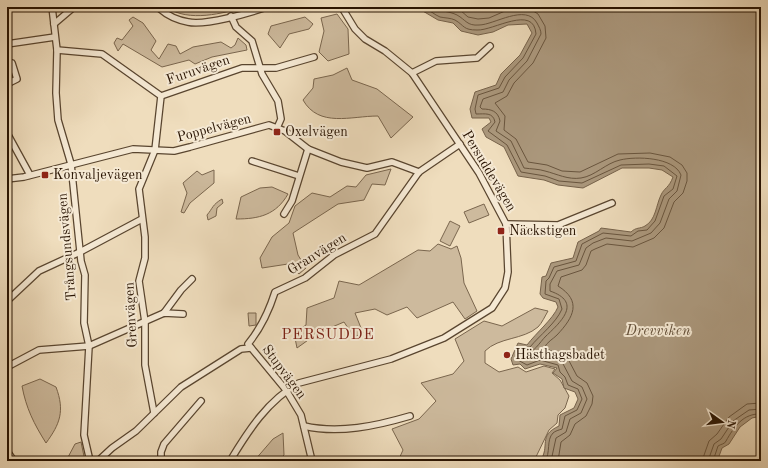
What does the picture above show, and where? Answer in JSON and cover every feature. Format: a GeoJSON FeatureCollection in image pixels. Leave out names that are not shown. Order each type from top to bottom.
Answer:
{"type":"FeatureCollection","features":[{"type":"Feature","properties":{"kind":"street","name":"Trångsundsvägen"},"geometry":{"type":"LineString","coordinates":[[52,7],[57,50],[56,93],[58,120],[71,164],[80,252],[85,276],[84,323],[89,346],[84,435],[90,461]]}},
{"type":"Feature","properties":{"kind":"street"},"geometry":{"type":"LineString","coordinates":[[54,24],[74,7]]}},
{"type":"Feature","properties":{"kind":"street"},"geometry":{"type":"LineString","coordinates":[[160,9],[168,16],[189,22],[206,22],[267,7]]}},
{"type":"Feature","properties":{"kind":"street","name":"Persuddevägen"},"geometry":{"type":"LineString","coordinates":[[230,461],[242,442],[272,403],[286,390],[299,383],[391,360],[444,338],[492,308],[505,288],[508,272],[506,224],[479,173],[412,74],[385,51],[365,39],[355,29],[344,11]]}},
{"type":"Feature","properties":{"kind":"street"},"geometry":{"type":"LineString","coordinates":[[231,16],[236,27],[252,41],[260,69],[278,101],[281,119],[277,128]]}},
{"type":"Feature","properties":{"kind":"street"},"geometry":{"type":"LineString","coordinates":[[7,44],[56,37]]}},
{"type":"Feature","properties":{"kind":"street"},"geometry":{"type":"LineString","coordinates":[[412,74],[436,61],[477,58],[490,46]]}},
{"type":"Feature","properties":{"kind":"street"},"geometry":{"type":"LineString","coordinates":[[57,50],[102,54],[161,96]]}},
{"type":"Feature","properties":{"kind":"street","name":"Furuvägen"},"geometry":{"type":"LineString","coordinates":[[161,96],[242,68],[276,68],[314,57]]}},
{"type":"Feature","properties":{"kind":"street"},"geometry":{"type":"LineString","coordinates":[[7,84],[17,79],[12,63]]}},
{"type":"Feature","properties":{"kind":"street","name":"Grenvägen"},"geometry":{"type":"LineString","coordinates":[[154,413],[145,364],[144,322],[139,282],[145,258],[139,188],[155,150],[161,96]]}},
{"type":"Feature","properties":{"kind":"street","name":"Poppelvägen"},"geometry":{"type":"LineString","coordinates":[[7,179],[30,175],[132,149],[174,151],[190,148],[269,125],[285,130],[308,149],[341,162],[367,168],[392,162],[419,172]]}},
{"type":"Feature","properties":{"kind":"street"},"geometry":{"type":"LineString","coordinates":[[7,133],[30,175]]}},
{"type":"Feature","properties":{"kind":"street","name":"Granvägen"},"geometry":{"type":"LineString","coordinates":[[249,346],[271,307],[275,292],[306,278],[334,255],[375,234],[419,172],[460,144]]}},
{"type":"Feature","properties":{"kind":"street"},"geometry":{"type":"LineString","coordinates":[[284,214],[292,201],[308,149]]}},
{"type":"Feature","properties":{"kind":"street"},"geometry":{"type":"LineString","coordinates":[[252,161],[299,176]]}},
{"type":"Feature","properties":{"kind":"street"},"geometry":{"type":"LineString","coordinates":[[506,224],[558,225],[612,202]]}},
{"type":"Feature","properties":{"kind":"street"},"geometry":{"type":"LineString","coordinates":[[7,301],[39,271],[80,252],[142,219]]}},
{"type":"Feature","properties":{"kind":"street"},"geometry":{"type":"LineString","coordinates":[[164,313],[181,290],[192,279]]}},
{"type":"Feature","properties":{"kind":"street"},"geometry":{"type":"LineString","coordinates":[[7,368],[39,350],[89,346],[164,313],[183,314]]}},
{"type":"Feature","properties":{"kind":"street"},"geometry":{"type":"LineString","coordinates":[[98,461],[112,448],[136,431],[181,387],[249,346]]}},
{"type":"Feature","properties":{"kind":"street","name":"Stupvägen"},"geometry":{"type":"LineString","coordinates":[[249,346],[286,390],[301,414],[312,461]]}},
{"type":"Feature","properties":{"kind":"street"},"geometry":{"type":"LineString","coordinates":[[161,461],[161,452],[164,444],[201,401]]}},
{"type":"Feature","properties":{"kind":"street"},"geometry":{"type":"LineString","coordinates":[[304,426],[343,430],[387,423],[410,416]]}},
{"type":"Feature","properties":{"kind":"street"},"geometry":{"type":"LineString","coordinates":[[7,451],[14,461]]}},
{"type":"Feature","properties":{"kind":"shaded area"},"geometry":{"type":"Polygon","coordinates":[[[165,7],[248,7],[217,14],[196,16],[185,15],[165,7]]]}},
{"type":"Feature","properties":{"kind":"shaded area"},"geometry":{"type":"Polygon","coordinates":[[[337,14],[348,29],[349,54],[328,61],[319,52],[324,31],[321,18],[337,14]]]}},
{"type":"Feature","properties":{"kind":"shaded area"},"geometry":{"type":"Polygon","coordinates":[[[133,17],[143,23],[156,41],[151,50],[159,59],[168,44],[176,46],[180,54],[193,47],[221,42],[231,48],[235,45],[238,38],[246,45],[247,50],[212,57],[195,64],[189,60],[162,67],[123,44],[118,51],[114,43],[117,38],[122,40],[133,26],[129,20],[133,17]]]}},
{"type":"Feature","properties":{"kind":"shaded area"},"geometry":{"type":"Polygon","coordinates":[[[305,17],[313,24],[309,29],[289,34],[280,48],[268,34],[271,26],[305,17]]]}},
{"type":"Feature","properties":{"kind":"shaded area"},"geometry":{"type":"Polygon","coordinates":[[[347,68],[352,80],[377,89],[413,117],[391,138],[378,116],[347,118],[327,117],[310,109],[303,100],[313,88],[314,79],[333,75],[347,68]]]}},
{"type":"Feature","properties":{"kind":"shaded area"},"geometry":{"type":"Polygon","coordinates":[[[391,169],[385,185],[372,184],[364,200],[338,204],[293,233],[298,255],[306,268],[299,274],[288,264],[262,268],[260,258],[272,237],[289,223],[295,206],[312,193],[330,197],[347,186],[356,187],[366,175],[391,169]]]}},
{"type":"Feature","properties":{"kind":"shaded area"},"geometry":{"type":"Polygon","coordinates":[[[214,170],[214,183],[190,203],[184,213],[181,212],[187,193],[183,183],[197,171],[202,175],[214,170]]]}},
{"type":"Feature","properties":{"kind":"shaded area"},"geometry":{"type":"Polygon","coordinates":[[[272,187],[288,194],[278,207],[259,217],[236,219],[241,197],[260,188],[272,187]]]}},
{"type":"Feature","properties":{"kind":"shaded area"},"geometry":{"type":"Polygon","coordinates":[[[222,199],[223,203],[217,208],[216,216],[208,220],[207,215],[214,205],[222,199]]]}},
{"type":"Feature","properties":{"kind":"shaded area"},"geometry":{"type":"Polygon","coordinates":[[[484,204],[489,215],[469,223],[464,212],[484,204]]]}},
{"type":"Feature","properties":{"kind":"shaded area"},"geometry":{"type":"Polygon","coordinates":[[[450,221],[460,226],[450,246],[440,241],[450,221]]]}},
{"type":"Feature","properties":{"kind":"shaded area"},"geometry":{"type":"Polygon","coordinates":[[[438,244],[451,249],[457,246],[461,258],[464,283],[477,311],[465,319],[453,302],[417,318],[407,307],[387,315],[375,309],[355,313],[363,333],[354,337],[344,322],[318,333],[297,348],[294,333],[306,325],[307,308],[334,298],[339,281],[359,285],[418,250],[430,251],[438,244]]]}},
{"type":"Feature","properties":{"kind":"shaded area"},"geometry":{"type":"Polygon","coordinates":[[[535,308],[548,311],[538,327],[525,334],[497,343],[485,351],[485,363],[499,372],[518,367],[526,372],[544,366],[555,369],[552,373],[560,380],[569,396],[565,408],[558,415],[557,423],[549,430],[534,461],[398,461],[403,450],[392,429],[419,419],[436,401],[421,383],[453,374],[464,361],[455,339],[484,321],[502,326],[535,308]]]}},
{"type":"Feature","properties":{"kind":"shaded area"},"geometry":{"type":"Polygon","coordinates":[[[248,313],[256,313],[256,325],[249,326],[248,313]]]}},
{"type":"Feature","properties":{"kind":"shaded area"},"geometry":{"type":"Polygon","coordinates":[[[40,379],[56,387],[60,403],[60,417],[58,423],[46,443],[31,416],[22,386],[40,379]]]}},
{"type":"Feature","properties":{"kind":"shaded area"},"geometry":{"type":"Polygon","coordinates":[[[283,433],[284,455],[278,461],[254,461],[273,439],[283,433]]]}},
{"type":"Feature","properties":{"kind":"shaded area"},"geometry":{"type":"Polygon","coordinates":[[[81,442],[85,461],[66,461],[75,444],[81,442]]]}},
{"type":"Feature","properties":{"kind":"water","name":"Drevviken"},"geometry":{"type":"Polygon","coordinates":[[[416,7],[761,7],[761,416],[752,418],[740,427],[729,444],[722,448],[718,459],[713,461],[540,461],[545,451],[545,442],[548,434],[559,426],[560,415],[574,408],[578,399],[575,392],[564,388],[562,379],[553,373],[557,368],[540,364],[525,369],[520,364],[513,365],[511,359],[518,343],[527,345],[556,312],[558,307],[556,302],[543,298],[540,294],[542,277],[546,276],[551,263],[573,258],[578,242],[599,231],[601,228],[631,232],[649,223],[654,216],[662,193],[673,177],[662,170],[649,168],[622,168],[583,188],[558,185],[544,180],[518,176],[504,147],[486,137],[482,129],[491,122],[489,118],[472,118],[470,109],[475,92],[496,85],[501,74],[520,55],[532,33],[527,24],[508,25],[493,32],[478,35],[461,31],[453,23],[438,20],[416,7]]]}},
{"type":"Feature","properties":{"kind":"place","name":"Oxelvägen"},"geometry":{"type":"Point","coordinates":[277,132]}},
{"type":"Feature","properties":{"kind":"place","name":"Konvaljevägen"},"geometry":{"type":"Point","coordinates":[45,175]}},
{"type":"Feature","properties":{"kind":"place","name":"Näckstigen"},"geometry":{"type":"Point","coordinates":[501,231]}},
{"type":"Feature","properties":{"kind":"place","name":"Hästhagsbadet"},"geometry":{"type":"Point","coordinates":[507,355]}},
{"type":"Feature","properties":{"kind":"district","name":"PERSUDDE"},"geometry":{"type":"Point","coordinates":[328,335]}}]}
